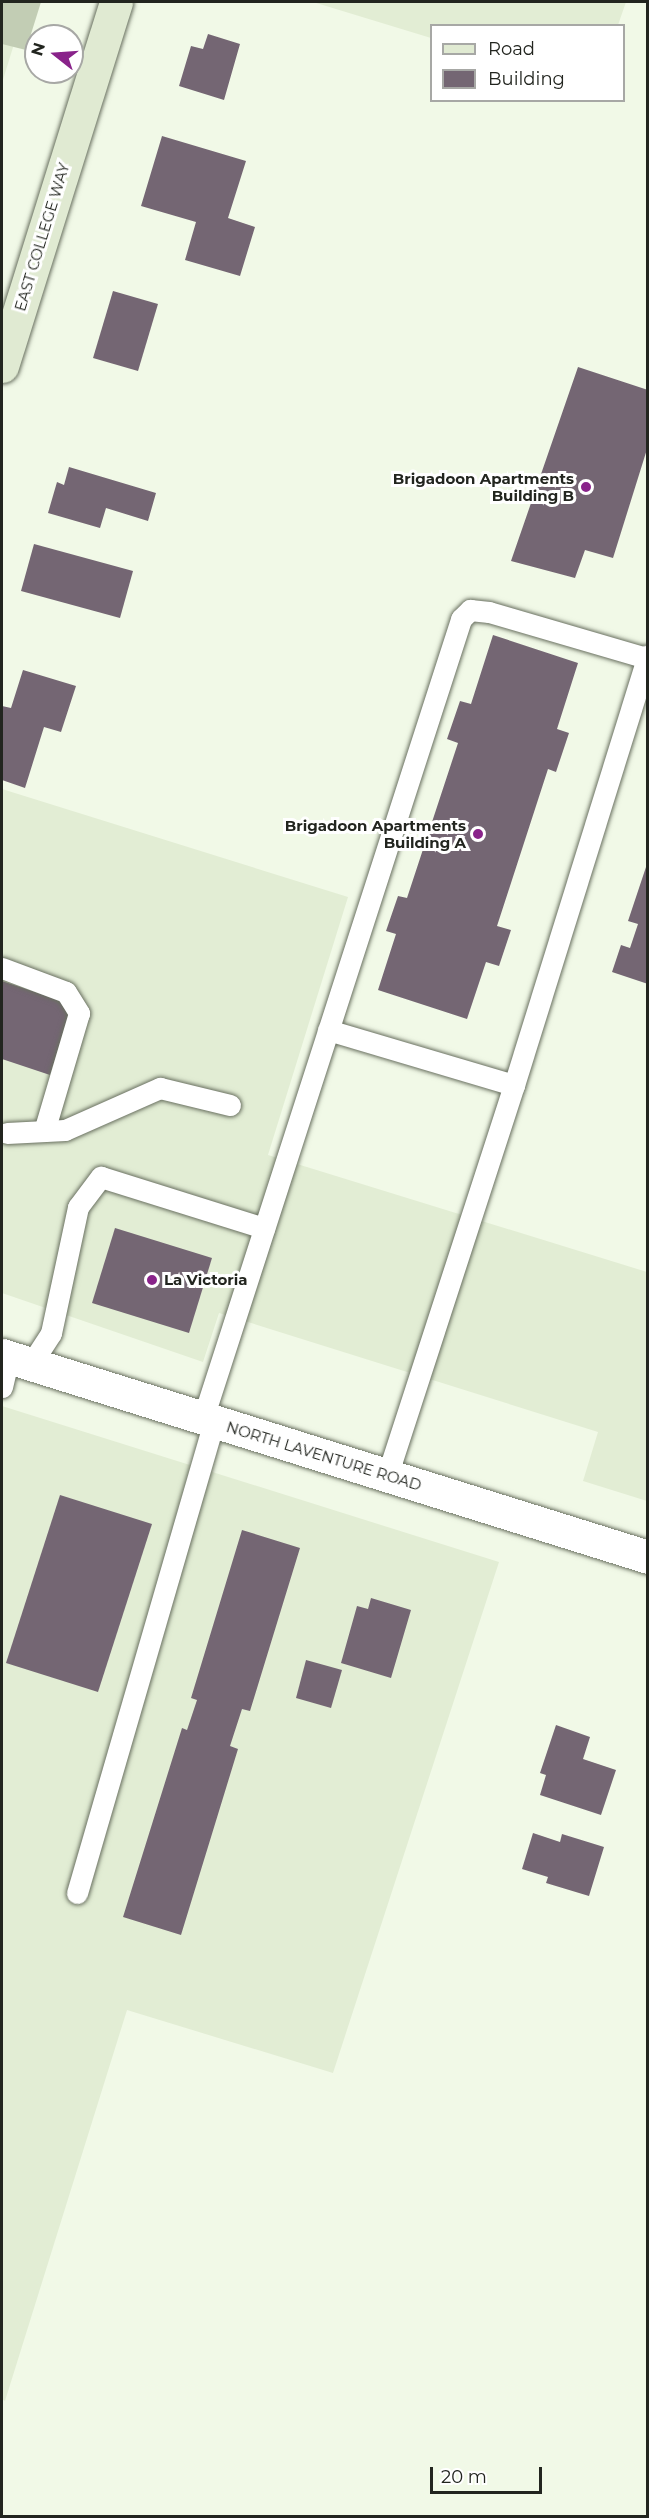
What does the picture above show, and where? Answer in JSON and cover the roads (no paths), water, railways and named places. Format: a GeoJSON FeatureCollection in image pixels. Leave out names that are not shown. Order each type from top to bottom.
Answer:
{"type":"FeatureCollection","features":[{"type":"Feature","properties":{"kind":"main road","name":"EAST COLLEGE WAY"},"geometry":{"type":"LineString","coordinates":[[2,366],[116,2]]}},
{"type":"Feature","properties":{"kind":"street","name":"NORTH LAVENTURE ROAD"},"geometry":{"type":"LineString","coordinates":[[11,1366],[208,1420],[648,1557]]}},
{"type":"Feature","properties":{"kind":"lane"},"geometry":{"type":"LineString","coordinates":[[76,1893],[264,1228],[461,619],[470,610],[489,612],[647,656],[514,1085],[387,1476]]}},
{"type":"Feature","properties":{"kind":"lane"},"geometry":{"type":"LineString","coordinates":[[2,968],[66,992],[79,1013],[44,1131]]}},
{"type":"Feature","properties":{"kind":"lane"},"geometry":{"type":"LineString","coordinates":[[328,1030],[514,1085]]}},
{"type":"Feature","properties":{"kind":"lane"},"geometry":{"type":"LineString","coordinates":[[3,1138],[64,1130],[160,1088],[230,1105]]}},
{"type":"Feature","properties":{"kind":"lane"},"geometry":{"type":"LineString","coordinates":[[11,1366],[51,1333],[78,1207],[101,1177],[264,1228]]}},
{"type":"Feature","properties":{"kind":"place","name":"Brigadoon Apartments Building B"},"geometry":{"type":"Point","coordinates":[586,487]}},
{"type":"Feature","properties":{"kind":"place","name":"Brigadoon Apartments Building A"},"geometry":{"type":"Point","coordinates":[478,834]}},
{"type":"Feature","properties":{"kind":"place","name":"La Victoria"},"geometry":{"type":"Point","coordinates":[152,1280]}}]}
